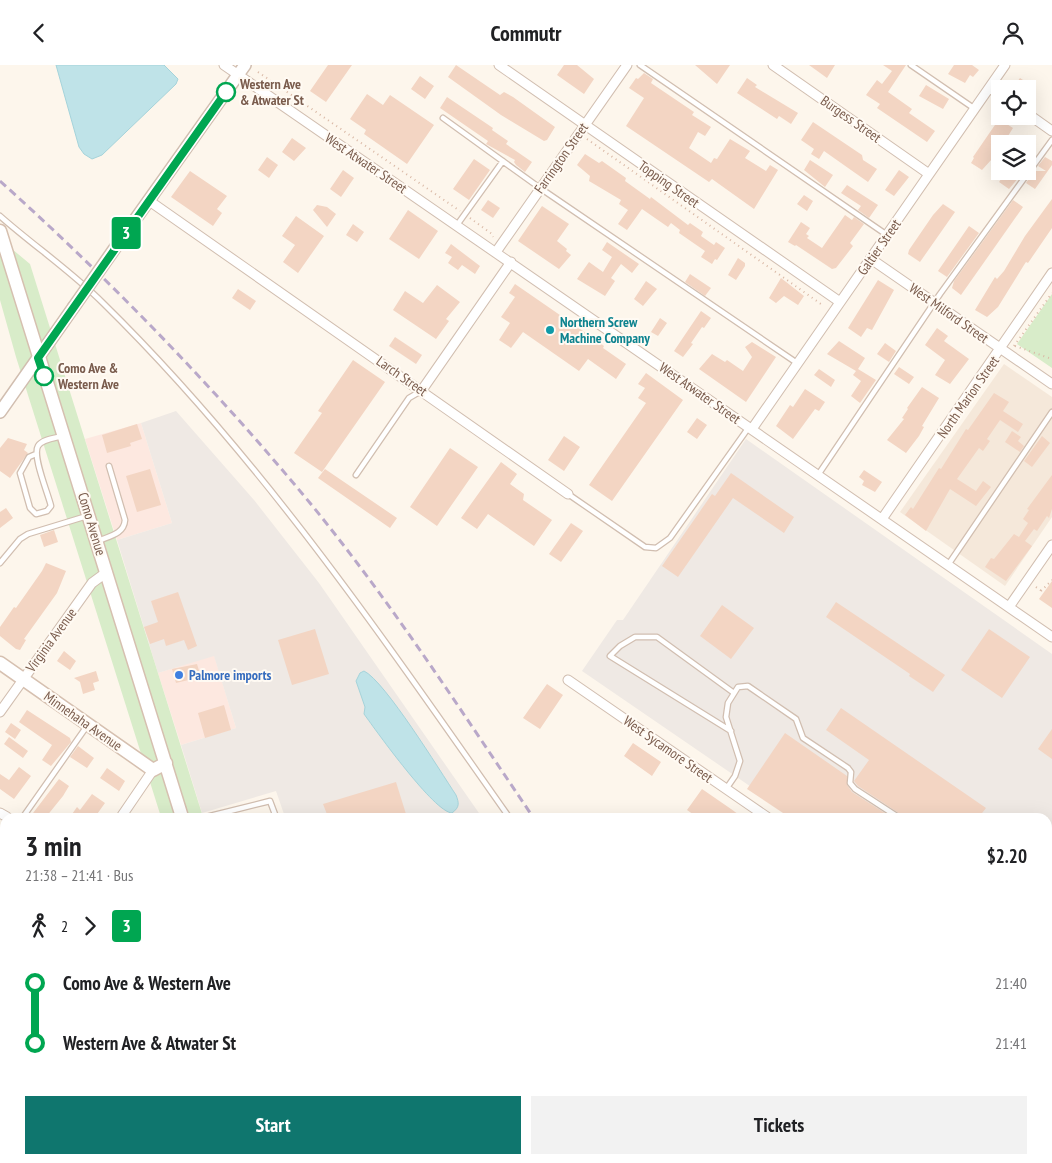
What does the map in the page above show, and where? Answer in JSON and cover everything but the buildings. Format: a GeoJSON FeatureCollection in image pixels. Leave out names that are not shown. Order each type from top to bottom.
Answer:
{"type":"FeatureCollection","features":[{"type":"Feature","properties":{"kind":"main road","name":"Como Avenue"},"geometry":{"type":"LineString","coordinates":[[0,231],[181,813]]}},
{"type":"Feature","properties":{"kind":"main road","name":"Minnehaha Avenue"},"geometry":{"type":"LineString","coordinates":[[0,663],[153,770]]}},
{"type":"Feature","properties":{"kind":"main road"},"geometry":{"type":"LineString","coordinates":[[153,770],[166,763]]}},
{"type":"Feature","properties":{"kind":"street","name":"West Atwater Street"},"geometry":{"type":"LineString","coordinates":[[224,65],[1052,637]]}},
{"type":"Feature","properties":{"kind":"street"},"geometry":{"type":"LineString","coordinates":[[0,413],[148,200],[245,65]]}},
{"type":"Feature","properties":{"kind":"street","name":"Topping Street"},"geometry":{"type":"LineString","coordinates":[[499,65],[840,302]]}},
{"type":"Feature","properties":{"kind":"street","name":"Farrington Street"},"geometry":{"type":"LineString","coordinates":[[496,252],[627,65]]}},
{"type":"Feature","properties":{"kind":"street","name":"Burgess Street"},"geometry":{"type":"LineString","coordinates":[[773,65],[929,174]]}},
{"type":"Feature","properties":{"kind":"street","name":"Galtier Street"},"geometry":{"type":"LineString","coordinates":[[750,428],[871,259],[1005,65]]}},
{"type":"Feature","properties":{"kind":"street"},"geometry":{"type":"LineString","coordinates":[[1036,120],[1052,131]]}},
{"type":"Feature","properties":{"kind":"street","name":"Larch Street"},"geometry":{"type":"LineString","coordinates":[[148,200],[568,494]]}},
{"type":"Feature","properties":{"kind":"street","name":"West Milford Street"},"geometry":{"type":"LineString","coordinates":[[871,259],[1052,384]]}},
{"type":"Feature","properties":{"kind":"street"},"geometry":{"type":"LineString","coordinates":[[422,390],[511,263]]}},
{"type":"Feature","properties":{"kind":"street","name":"North Marion Street"},"geometry":{"type":"LineString","coordinates":[[882,519],[1052,273]]}},
{"type":"Feature","properties":{"kind":"street"},"geometry":{"type":"LineString","coordinates":[[1009,607],[1052,545]]}},
{"type":"Feature","properties":{"kind":"street","name":"Virginia Avenue"},"geometry":{"type":"LineString","coordinates":[[0,712],[92,583],[107,572]]}},
{"type":"Feature","properties":{"kind":"street","name":"West Sycamore Street"},"geometry":{"type":"LineString","coordinates":[[568,681],[761,813]]}},
{"type":"Feature","properties":{"kind":"street"},"geometry":{"type":"LineString","coordinates":[[124,813],[153,770]]}},
{"type":"Feature","properties":{"kind":"lane"},"geometry":{"type":"LineString","coordinates":[[640,65],[887,235]]}},
{"type":"Feature","properties":{"kind":"lane"},"geometry":{"type":"LineString","coordinates":[[911,65],[975,109]]}},
{"type":"Feature","properties":{"kind":"lane"},"geometry":{"type":"LineString","coordinates":[[442,118],[540,188],[797,363]]}},
{"type":"Feature","properties":{"kind":"lane"},"geometry":{"type":"LineString","coordinates":[[818,475],[935,303],[1052,140]]}},
{"type":"Feature","properties":{"kind":"lane"},"geometry":{"type":"LineString","coordinates":[[457,225],[503,161]]}},
{"type":"Feature","properties":{"kind":"lane"},"geometry":{"type":"LineString","coordinates":[[0,216],[102,302],[158,359],[247,460],[340,578],[506,813]]}},
{"type":"Feature","properties":{"kind":"lane"},"geometry":{"type":"LineString","coordinates":[[356,475],[409,398],[422,390]]}},
{"type":"Feature","properties":{"kind":"lane"},"geometry":{"type":"LineString","coordinates":[[948,565],[1052,412]]}},
{"type":"Feature","properties":{"kind":"lane","name":"Galtier Street"},"geometry":{"type":"LineString","coordinates":[[656,548],[670,538],[750,428]]}},
{"type":"Feature","properties":{"kind":"lane"},"geometry":{"type":"LineString","coordinates":[[36,454],[29,457],[20,473],[30,508],[36,514],[47,511],[51,506],[36,454],[38,445],[42,441],[64,436]]}},
{"type":"Feature","properties":{"kind":"lane"},"geometry":{"type":"LineString","coordinates":[[97,541],[121,531],[125,520],[109,466]]}},
{"type":"Feature","properties":{"kind":"lane","name":"Larch Street"},"geometry":{"type":"LineString","coordinates":[[568,494],[645,547],[656,548]]}},
{"type":"Feature","properties":{"kind":"lane"},"geometry":{"type":"LineString","coordinates":[[0,563],[20,539],[28,534],[89,515]]}},
{"type":"Feature","properties":{"kind":"lane"},"geometry":{"type":"LineString","coordinates":[[732,732],[610,656],[620,646],[635,637],[657,637],[734,693]]}},
{"type":"Feature","properties":{"kind":"lane"},"geometry":{"type":"LineString","coordinates":[[726,789],[735,776],[740,761],[726,717],[728,703],[738,687],[748,686],[796,719],[804,737],[851,772],[850,783],[855,789],[892,813]]}},
{"type":"Feature","properties":{"kind":"lane"},"geometry":{"type":"LineString","coordinates":[[26,813],[88,724]]}},
{"type":"Feature","properties":{"kind":"lane"},"geometry":{"type":"LineString","coordinates":[[222,813],[270,801],[274,813]]}},
{"type":"Feature","properties":{"kind":"path"},"geometry":{"type":"LineString","coordinates":[[258,72],[465,215],[492,234],[493,237]]}},
{"type":"Feature","properties":{"kind":"path"},"geometry":{"type":"LineString","coordinates":[[587,139],[820,304]]}},
{"type":"Feature","properties":{"kind":"path"},"geometry":{"type":"LineString","coordinates":[[1015,346],[1052,293]]}},
{"type":"Feature","properties":{"kind":"path"},"geometry":{"type":"LineString","coordinates":[[1011,346],[1052,359]]}},
{"type":"Feature","properties":{"kind":"path"},"geometry":{"type":"LineString","coordinates":[[1032,584],[1042,591],[1052,580]]}},
{"type":"Feature","properties":{"kind":"shaded area"},"geometry":{"type":"Polygon","coordinates":[[[1004,364],[1052,397],[1052,517],[1005,586],[900,512],[1004,364]]]}},
{"type":"Feature","properties":{"kind":"shaded area"},"geometry":{"type":"Polygon","coordinates":[[[176,411],[254,500],[319,583],[479,813],[284,813],[276,791],[202,813],[181,745],[236,728],[214,656],[158,673],[117,540],[172,523],[141,423],[176,411]]]}},
{"type":"Feature","properties":{"kind":"shaded area"},"geometry":{"type":"Polygon","coordinates":[[[141,423],[172,523],[117,540],[85,439],[141,423]]]}},
{"type":"Feature","properties":{"kind":"shaded area"},"geometry":{"type":"Polygon","coordinates":[[[746,439],[1052,654],[1052,813],[789,813],[582,671],[617,620],[623,620],[746,439]]]}},
{"type":"Feature","properties":{"kind":"shaded area"},"geometry":{"type":"Polygon","coordinates":[[[214,655],[236,728],[181,745],[158,673],[214,655]]]}},
{"type":"Feature","properties":{"kind":"green space"},"geometry":{"type":"Polygon","coordinates":[[[0,239],[30,264],[202,813],[160,813],[16,357],[0,300],[0,239]]]}},
{"type":"Feature","properties":{"kind":"green space"},"geometry":{"type":"Polygon","coordinates":[[[1052,294],[1052,368],[1017,344],[1052,294]]]}},
{"type":"Feature","properties":{"kind":"water"},"geometry":{"type":"Polygon","coordinates":[[[56,65],[164,65],[178,79],[176,84],[102,155],[92,159],[84,154],[79,147],[56,65]]]}},
{"type":"Feature","properties":{"kind":"water"},"geometry":{"type":"Polygon","coordinates":[[[364,671],[385,691],[398,708],[456,795],[458,805],[452,813],[432,800],[364,714],[365,707],[356,681],[360,673],[364,671]]]}},
{"type":"Feature","properties":{"kind":"railway"},"geometry":{"type":"LineString","coordinates":[[0,181],[82,257],[161,336],[274,460],[340,541],[398,618],[530,813]]}},
{"type":"Feature","properties":{"kind":"bus line","name":"3"},"geometry":{"type":"LineString","coordinates":[[44,376],[38,358],[226,92]]}},
{"type":"Feature","properties":{"kind":"place","name":"Western Ave & Atwater St"},"geometry":{"type":"Point","coordinates":[226,92]}},
{"type":"Feature","properties":{"kind":"place","name":"Northern Screw Machine Company"},"geometry":{"type":"Point","coordinates":[550,330]}},
{"type":"Feature","properties":{"kind":"place","name":"Como Ave & Western Ave"},"geometry":{"type":"Point","coordinates":[44,376]}},
{"type":"Feature","properties":{"kind":"place","name":"Palmore imports"},"geometry":{"type":"Point","coordinates":[179,675]}}]}
